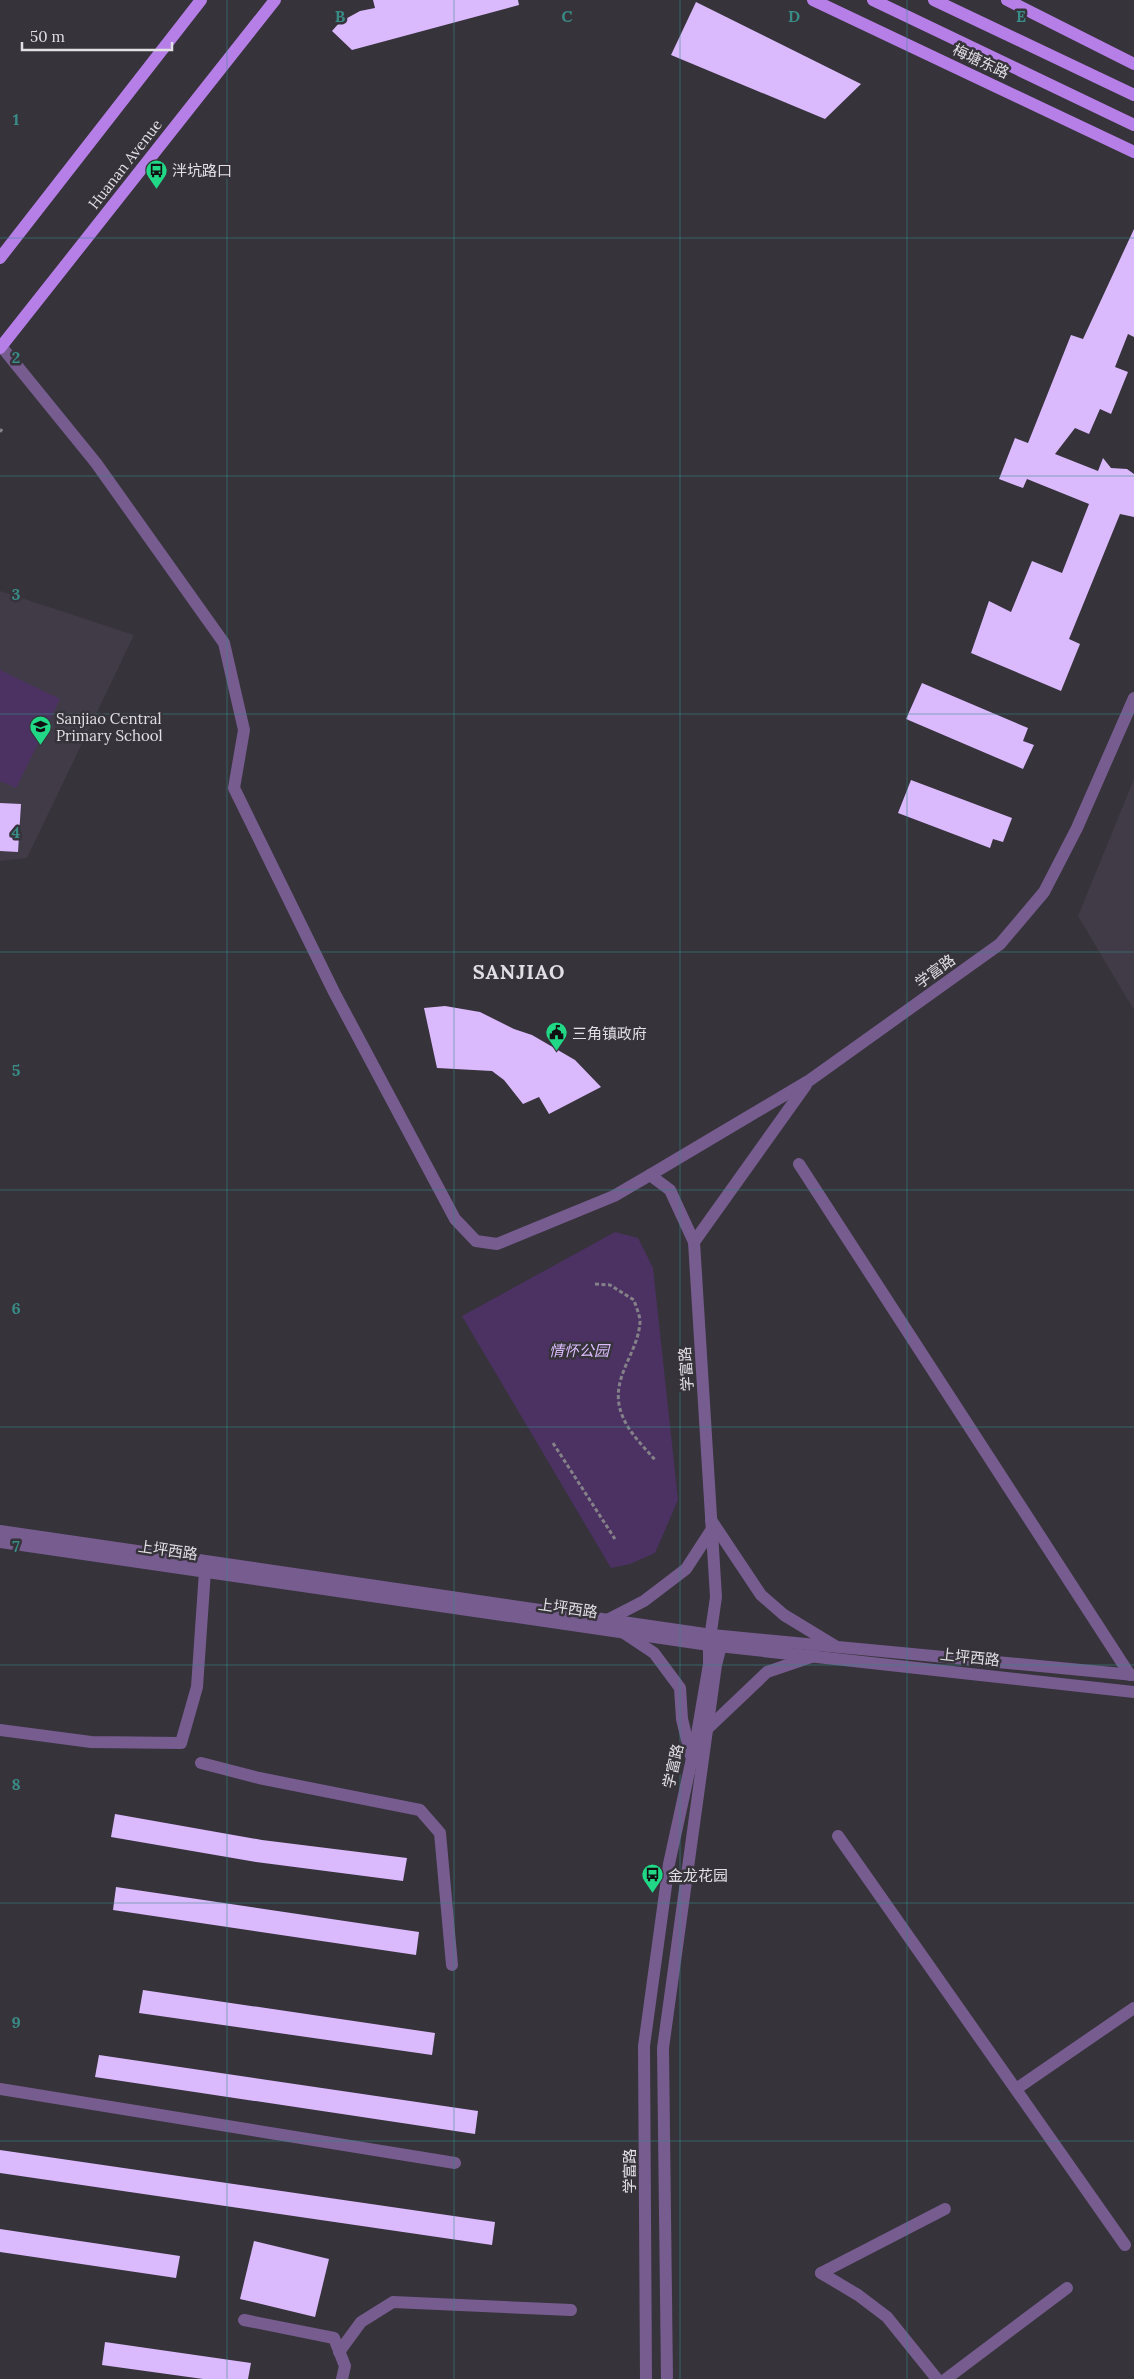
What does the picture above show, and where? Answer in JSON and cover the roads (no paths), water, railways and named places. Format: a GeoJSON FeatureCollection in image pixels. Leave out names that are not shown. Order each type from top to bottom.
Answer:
{"type":"FeatureCollection","features":[{"type":"Feature","properties":{"kind":"main road"},"geometry":{"type":"LineString","coordinates":[[0,258],[201,0]]}},
{"type":"Feature","properties":{"kind":"main road","name":"Huanan Avenue"},"geometry":{"type":"LineString","coordinates":[[1,347],[276,0]]}},
{"type":"Feature","properties":{"kind":"main road","name":"梅塘东路"},"geometry":{"type":"LineString","coordinates":[[813,0],[1134,152]]}},
{"type":"Feature","properties":{"kind":"main road"},"geometry":{"type":"LineString","coordinates":[[934,0],[1134,95]]}},
{"type":"Feature","properties":{"kind":"main road"},"geometry":{"type":"LineString","coordinates":[[1007,0],[1134,64]]}},
{"type":"Feature","properties":{"kind":"main road"},"geometry":{"type":"LineString","coordinates":[[875,1],[1134,125]]}},
{"type":"Feature","properties":{"kind":"street","name":"学富路"},"geometry":{"type":"LineString","coordinates":[[1,347],[96,463],[224,643],[244,730],[234,788],[334,992],[436,1184],[455,1219],[476,1241],[497,1244],[614,1196],[810,1080],[1000,944],[1044,892],[1077,828],[1134,698]]}},
{"type":"Feature","properties":{"kind":"street"},"geometry":{"type":"LineString","coordinates":[[694,1242],[810,1080]]}},
{"type":"Feature","properties":{"kind":"street"},"geometry":{"type":"LineString","coordinates":[[799,1164],[1132,1675]]}},
{"type":"Feature","properties":{"kind":"street","name":"学富路"},"geometry":{"type":"LineString","coordinates":[[650,1175],[670,1190],[694,1242],[716,1597],[716,1640],[663,2048],[668,2379]]}},
{"type":"Feature","properties":{"kind":"street"},"geometry":{"type":"LineString","coordinates":[[609,1619],[644,1601],[686,1569],[712,1525],[761,1595],[784,1615],[835,1646]]}},
{"type":"Feature","properties":{"kind":"street","name":"上坪西路"},"geometry":{"type":"LineString","coordinates":[[0,1531],[609,1619],[716,1640],[814,1656],[1134,1692]]}},
{"type":"Feature","properties":{"kind":"street","name":"上坪西路"},"geometry":{"type":"LineString","coordinates":[[0,1542],[624,1633],[835,1646],[1132,1675]]}},
{"type":"Feature","properties":{"kind":"street"},"geometry":{"type":"LineString","coordinates":[[0,1730],[91,1742],[181,1743],[197,1687],[205,1572]]}},
{"type":"Feature","properties":{"kind":"street"},"geometry":{"type":"LineString","coordinates":[[624,1633],[654,1653],[680,1688],[682,1720],[691,1756]]}},
{"type":"Feature","properties":{"kind":"street","name":"学富路"},"geometry":{"type":"LineString","coordinates":[[646,2379],[644,2046],[668,1864],[696,1740],[709,1664],[716,1640]]}},
{"type":"Feature","properties":{"kind":"street"},"geometry":{"type":"LineString","coordinates":[[696,1740],[767,1672],[814,1656]]}},
{"type":"Feature","properties":{"kind":"street"},"geometry":{"type":"LineString","coordinates":[[201,1763],[259,1778],[420,1810],[440,1833],[452,1965]]}},
{"type":"Feature","properties":{"kind":"street"},"geometry":{"type":"LineString","coordinates":[[838,1836],[1125,2245]]}},
{"type":"Feature","properties":{"kind":"street"},"geometry":{"type":"LineString","coordinates":[[1016,2089],[1134,2008]]}},
{"type":"Feature","properties":{"kind":"street"},"geometry":{"type":"LineString","coordinates":[[0,2089],[455,2163]]}},
{"type":"Feature","properties":{"kind":"street"},"geometry":{"type":"LineString","coordinates":[[937,2379],[887,2317],[858,2295],[821,2273],[945,2209]]}},
{"type":"Feature","properties":{"kind":"street"},"geometry":{"type":"LineString","coordinates":[[946,2379],[1067,2288]]}},
{"type":"Feature","properties":{"kind":"street"},"geometry":{"type":"LineString","coordinates":[[339,2352],[361,2322],[393,2302],[571,2310]]}},
{"type":"Feature","properties":{"kind":"street"},"geometry":{"type":"LineString","coordinates":[[244,2320],[334,2338],[345,2366],[342,2379]]}},
{"type":"Feature","properties":{"kind":"place","name":"泮坑路口"},"geometry":{"type":"Point","coordinates":[156,189]}},
{"type":"Feature","properties":{"kind":"place","name":"Sanjiao Central Primary School"},"geometry":{"type":"Point","coordinates":[40,746]}},
{"type":"Feature","properties":{"kind":"place","name":"三角镇政府"},"geometry":{"type":"Point","coordinates":[556,1052]}},
{"type":"Feature","properties":{"kind":"place","name":"金龙花园"},"geometry":{"type":"Point","coordinates":[652,1894]}},
{"type":"Feature","properties":{"kind":"district","name":"SANJIAO"},"geometry":{"type":"Point","coordinates":[519,971]}},
{"type":"Feature","properties":{"kind":"park label","name":"情怀公园"},"geometry":{"type":"Point","coordinates":[579,1350]}}]}
